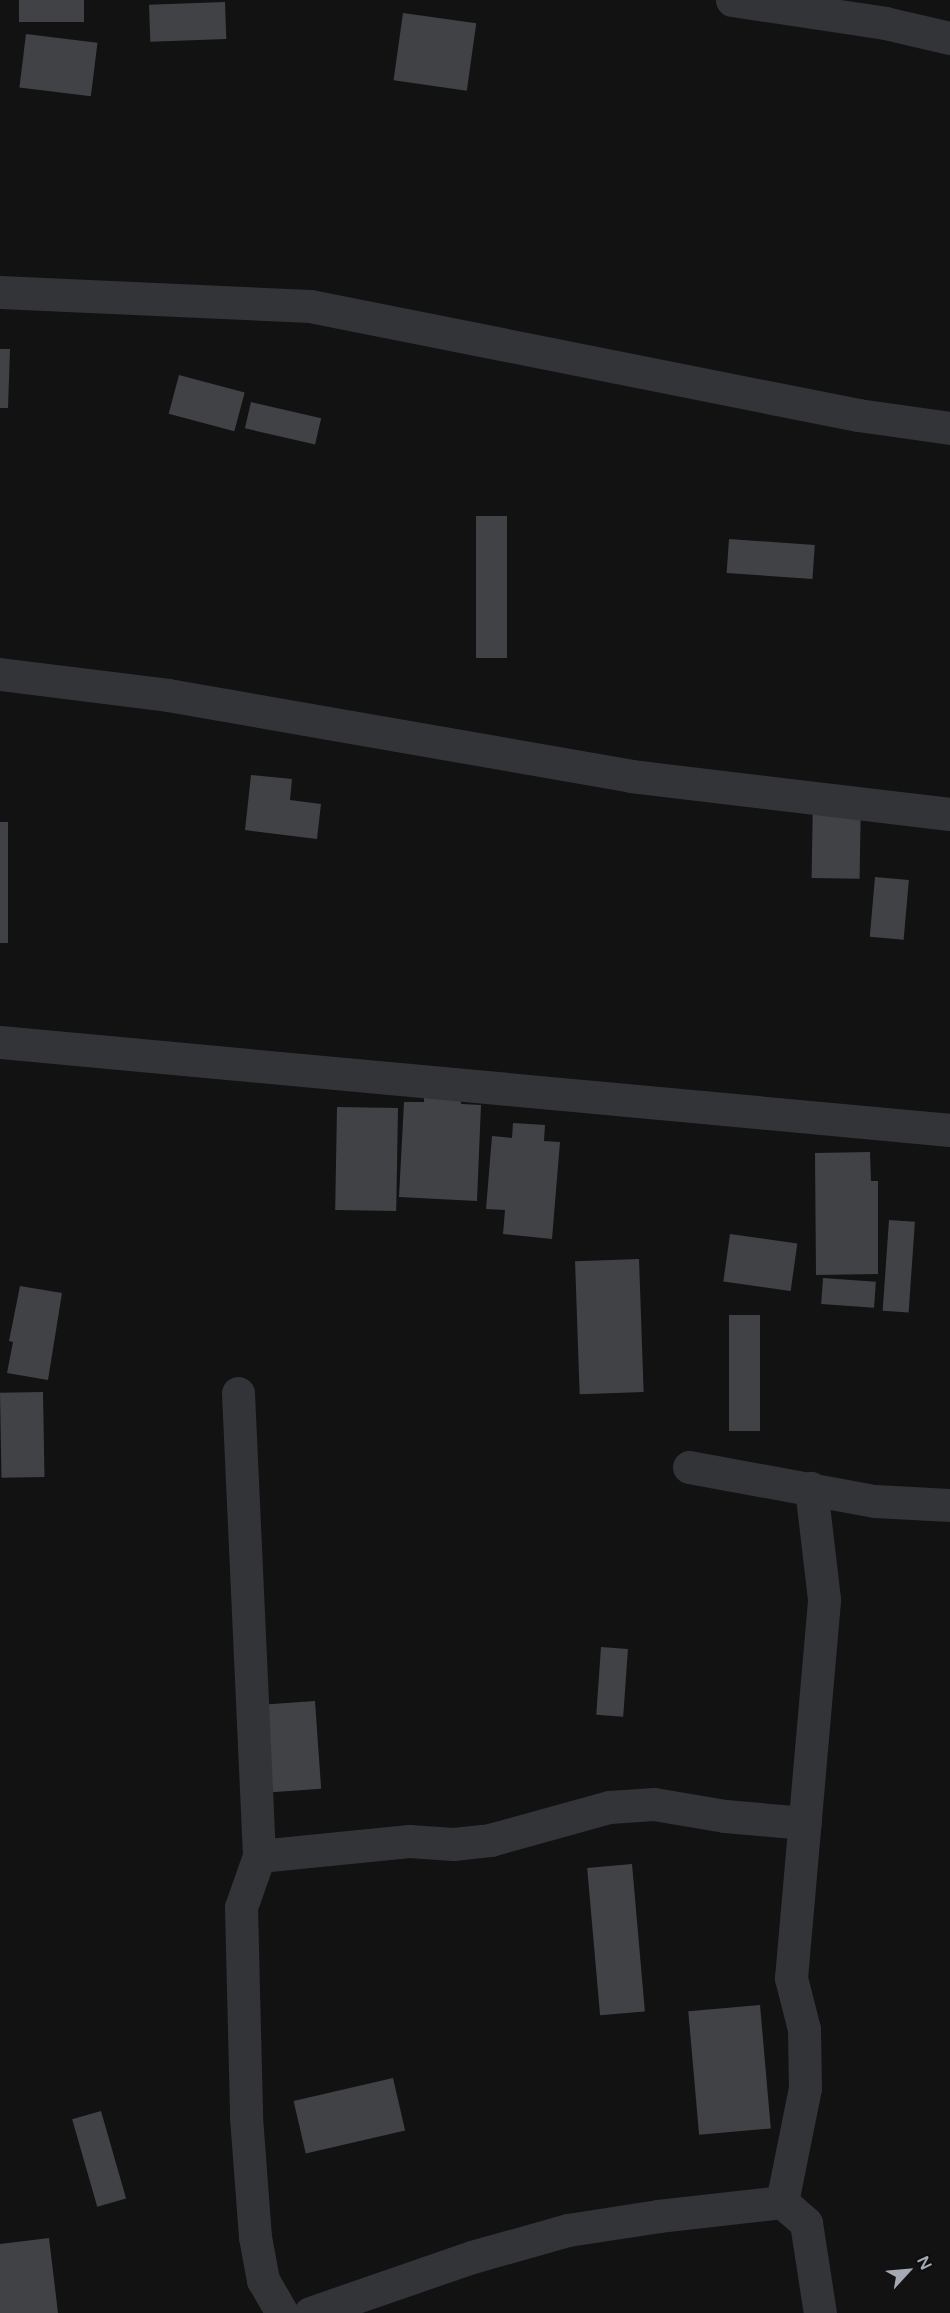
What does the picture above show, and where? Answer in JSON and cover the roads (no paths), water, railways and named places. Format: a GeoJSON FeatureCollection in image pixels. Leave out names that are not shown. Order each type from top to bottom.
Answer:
{"type":"FeatureCollection","features":[{"type":"Feature","properties":{"kind":"street"},"geometry":{"type":"LineString","coordinates":[[732,0],[886,11],[950,38]]}},
{"type":"Feature","properties":{"kind":"street"},"geometry":{"type":"LineString","coordinates":[[0,292],[310,306],[858,415],[950,428]]}},
{"type":"Feature","properties":{"kind":"street"},"geometry":{"type":"LineString","coordinates":[[0,674],[168,695],[631,776],[950,814]]}},
{"type":"Feature","properties":{"kind":"street"},"geometry":{"type":"LineString","coordinates":[[0,1042],[950,1130]]}},
{"type":"Feature","properties":{"kind":"street"},"geometry":{"type":"LineString","coordinates":[[238,1393],[259,1856],[241,1907],[246,2117],[255,2237],[263,2280],[282,2313]]}},
{"type":"Feature","properties":{"kind":"street"},"geometry":{"type":"LineString","coordinates":[[689,1467],[875,1501],[950,1505]]}},
{"type":"Feature","properties":{"kind":"street"},"geometry":{"type":"LineString","coordinates":[[782,2202],[805,2088],[804,2029],[791,1978],[824,1599],[811,1488]]}},
{"type":"Feature","properties":{"kind":"street"},"geometry":{"type":"LineString","coordinates":[[259,1856],[409,1841],[453,1845],[490,1840],[609,1807],[654,1804],[725,1816],[805,1823]]}},
{"type":"Feature","properties":{"kind":"street"},"geometry":{"type":"LineString","coordinates":[[310,2313],[472,2257],[568,2230],[782,2202],[806,2223],[820,2313]]}}]}
